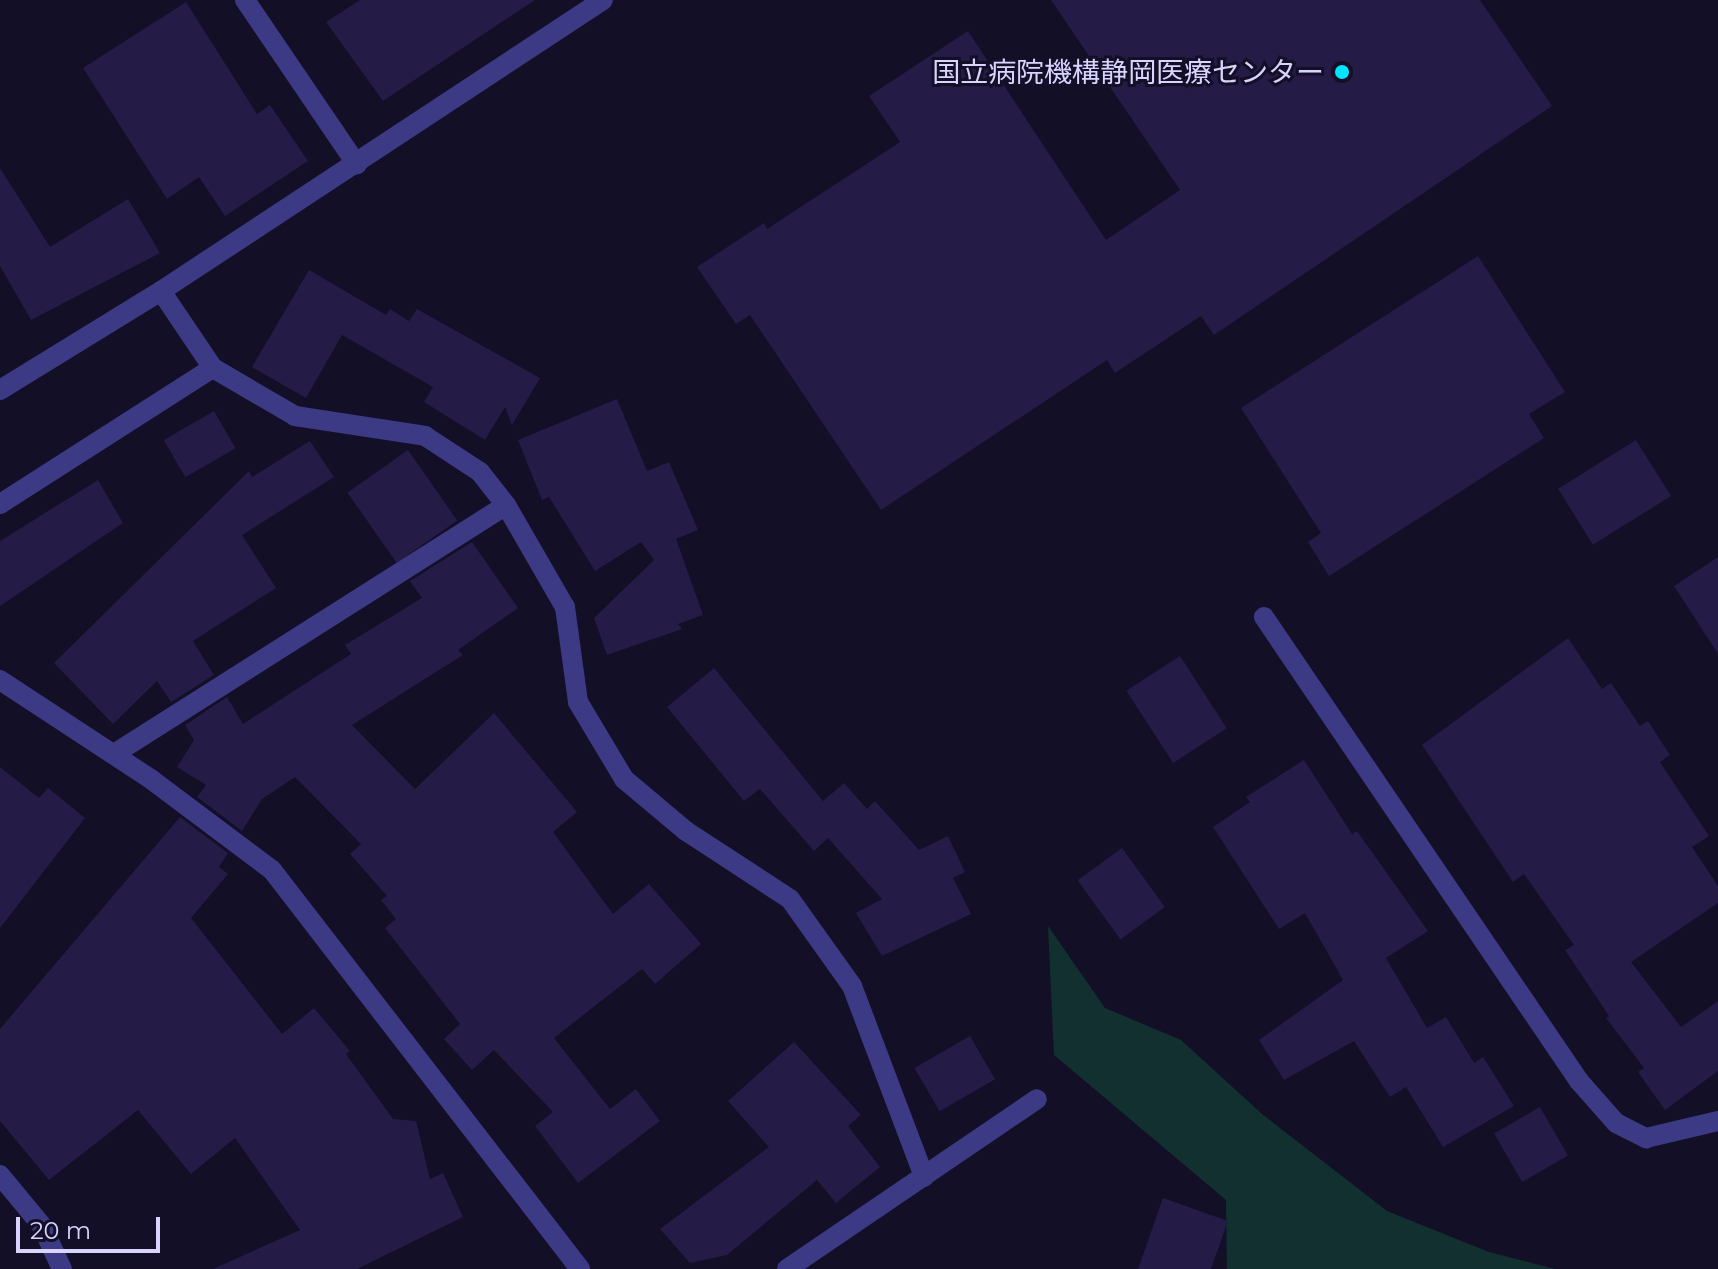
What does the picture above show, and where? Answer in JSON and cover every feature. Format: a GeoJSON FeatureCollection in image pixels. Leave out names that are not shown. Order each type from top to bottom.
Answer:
{"type":"FeatureCollection","features":[{"type":"Feature","properties":{"kind":"street"},"geometry":{"type":"LineString","coordinates":[[245,0],[357,165]]}},
{"type":"Feature","properties":{"kind":"street"},"geometry":{"type":"LineString","coordinates":[[0,390],[357,165],[603,0]]}},
{"type":"Feature","properties":{"kind":"street"},"geometry":{"type":"LineString","coordinates":[[161,291],[213,368],[295,416],[425,436],[480,472],[506,505],[565,607],[578,702],[624,779],[686,831],[790,899],[852,986],[924,1177]]}},
{"type":"Feature","properties":{"kind":"street"},"geometry":{"type":"LineString","coordinates":[[0,504],[213,368]]}},
{"type":"Feature","properties":{"kind":"street"},"geometry":{"type":"LineString","coordinates":[[114,754],[506,505]]}},
{"type":"Feature","properties":{"kind":"street"},"geometry":{"type":"LineString","coordinates":[[1264,617],[1579,1081],[1616,1123],[1646,1138],[1718,1121]]}},
{"type":"Feature","properties":{"kind":"street"},"geometry":{"type":"LineString","coordinates":[[0,680],[114,754],[272,870],[580,1269]]}},
{"type":"Feature","properties":{"kind":"street"},"geometry":{"type":"LineString","coordinates":[[787,1269],[1037,1099]]}},
{"type":"Feature","properties":{"kind":"street"},"geometry":{"type":"LineString","coordinates":[[0,1175],[42,1226],[62,1269]]}},
{"type":"Feature","properties":{"kind":"green space"},"geometry":{"type":"Polygon","coordinates":[[[1048,926],[1105,1008],[1181,1040],[1262,1114],[1387,1211],[1489,1252],[1555,1269],[1227,1269],[1226,1200],[1054,1055],[1048,926]]]}},
{"type":"Feature","properties":{"kind":"building"},"geometry":{"type":"Polygon","coordinates":[[[360,0],[535,0],[383,101],[326,22],[360,0]]]}},
{"type":"Feature","properties":{"kind":"building"},"geometry":{"type":"Polygon","coordinates":[[[1051,0],[1480,0],[1552,106],[1214,335],[1201,316],[1115,373],[1107,360],[881,510],[750,315],[736,324],[697,267],[764,223],[767,229],[900,142],[869,96],[968,31],[1106,240],[1180,190],[1051,0]]]}},
{"type":"Feature","properties":{"kind":"building"},"geometry":{"type":"Polygon","coordinates":[[[186,2],[257,114],[270,105],[308,161],[225,216],[199,177],[167,199],[83,68],[186,2]]]}},
{"type":"Feature","properties":{"kind":"building"},"geometry":{"type":"Polygon","coordinates":[[[0,168],[50,247],[128,199],[160,253],[31,320],[0,266],[0,168]]]}},
{"type":"Feature","properties":{"kind":"building"},"geometry":{"type":"Polygon","coordinates":[[[1478,256],[1565,392],[1529,414],[1544,438],[1329,576],[1308,542],[1321,533],[1241,408],[1478,256]]]}},
{"type":"Feature","properties":{"kind":"building"},"geometry":{"type":"Polygon","coordinates":[[[309,270],[386,315],[390,309],[409,321],[417,309],[540,378],[512,425],[505,407],[485,440],[424,402],[433,387],[342,335],[306,398],[252,367],[309,270]]]}},
{"type":"Feature","properties":{"kind":"building"},"geometry":{"type":"Polygon","coordinates":[[[617,399],[647,471],[669,462],[698,530],[676,539],[703,615],[678,624],[682,629],[607,655],[594,618],[654,560],[641,542],[595,571],[549,497],[542,500],[518,440],[617,399]]]}},
{"type":"Feature","properties":{"kind":"building"},"geometry":{"type":"Polygon","coordinates":[[[214,411],[236,448],[185,477],[164,440],[214,411]]]}},
{"type":"Feature","properties":{"kind":"building"},"geometry":{"type":"Polygon","coordinates":[[[1636,440],[1671,496],[1593,545],[1558,489],[1636,440]]]}},
{"type":"Feature","properties":{"kind":"building"},"geometry":{"type":"Polygon","coordinates":[[[310,441],[334,477],[242,535],[276,588],[193,641],[214,675],[171,702],[157,681],[113,724],[54,663],[249,471],[252,477],[310,441]]]}},
{"type":"Feature","properties":{"kind":"building"},"geometry":{"type":"Polygon","coordinates":[[[408,450],[457,520],[397,563],[347,492],[408,450]]]}},
{"type":"Feature","properties":{"kind":"building"},"geometry":{"type":"Polygon","coordinates":[[[98,480],[123,523],[0,606],[0,541],[98,480]]]}},
{"type":"Feature","properties":{"kind":"building"},"geometry":{"type":"Polygon","coordinates":[[[472,542],[518,608],[458,650],[463,655],[352,725],[415,789],[494,713],[577,812],[553,832],[613,914],[649,884],[701,944],[655,984],[642,969],[554,1038],[610,1109],[636,1089],[660,1121],[578,1183],[535,1126],[553,1112],[494,1050],[472,1070],[444,1039],[460,1024],[385,928],[396,919],[381,900],[387,896],[350,854],[361,844],[295,777],[262,799],[242,831],[197,797],[206,785],[177,767],[194,740],[185,725],[227,697],[243,724],[351,654],[345,645],[422,598],[410,581],[472,542]]]}},
{"type":"Feature","properties":{"kind":"building"},"geometry":{"type":"Polygon","coordinates":[[[1718,557],[1718,654],[1674,586],[1718,557]]]}},
{"type":"Feature","properties":{"kind":"building"},"geometry":{"type":"Polygon","coordinates":[[[1568,638],[1602,689],[1611,683],[1640,726],[1648,721],[1670,755],[1660,762],[1709,836],[1692,847],[1718,886],[1718,903],[1631,962],[1681,1027],[1718,1001],[1718,1071],[1665,1110],[1638,1072],[1644,1068],[1606,1018],[1609,1016],[1565,950],[1574,945],[1524,874],[1513,882],[1422,745],[1568,638]]]}},
{"type":"Feature","properties":{"kind":"building"},"geometry":{"type":"Polygon","coordinates":[[[1180,656],[1227,728],[1173,763],[1126,691],[1180,656]]]}},
{"type":"Feature","properties":{"kind":"building"},"geometry":{"type":"Polygon","coordinates":[[[714,668],[823,801],[844,783],[867,809],[875,801],[919,850],[948,836],[965,872],[953,878],[971,914],[882,956],[856,913],[882,899],[828,838],[814,851],[760,789],[744,801],[667,707],[714,668]]]}},
{"type":"Feature","properties":{"kind":"building"},"geometry":{"type":"Polygon","coordinates":[[[1304,760],[1352,834],[1357,831],[1428,931],[1386,958],[1427,1028],[1446,1017],[1474,1063],[1483,1057],[1514,1106],[1443,1147],[1406,1087],[1390,1097],[1354,1041],[1284,1080],[1259,1040],[1343,980],[1305,913],[1279,929],[1213,827],[1250,802],[1246,797],[1304,760]]]}},
{"type":"Feature","properties":{"kind":"building"},"geometry":{"type":"Polygon","coordinates":[[[0,767],[39,798],[48,788],[85,818],[0,928],[0,767]]]}},
{"type":"Feature","properties":{"kind":"building"},"geometry":{"type":"Polygon","coordinates":[[[180,817],[228,853],[219,867],[228,874],[191,918],[282,1034],[314,1008],[350,1051],[346,1054],[393,1119],[416,1121],[430,1179],[443,1173],[463,1217],[357,1269],[213,1269],[300,1230],[235,1138],[191,1174],[138,1110],[49,1180],[0,1121],[0,1029],[180,817]]]}},
{"type":"Feature","properties":{"kind":"building"},"geometry":{"type":"Polygon","coordinates":[[[1122,848],[1165,907],[1120,939],[1078,880],[1122,848]]]}},
{"type":"Feature","properties":{"kind":"building"},"geometry":{"type":"Polygon","coordinates":[[[970,1036],[995,1079],[940,1111],[915,1068],[970,1036]]]}},
{"type":"Feature","properties":{"kind":"building"},"geometry":{"type":"Polygon","coordinates":[[[794,1042],[861,1115],[848,1126],[880,1167],[836,1203],[817,1180],[727,1255],[690,1263],[660,1229],[769,1147],[728,1101],[794,1042]]]}},
{"type":"Feature","properties":{"kind":"building"},"geometry":{"type":"Polygon","coordinates":[[[1540,1107],[1568,1155],[1522,1182],[1494,1134],[1540,1107]]]}},
{"type":"Feature","properties":{"kind":"building"},"geometry":{"type":"Polygon","coordinates":[[[1163,1198],[1228,1221],[1211,1269],[1138,1269],[1163,1198]]]}},
{"type":"Feature","properties":{"kind":"place","name":"国立病院機構静岡医療センター"},"geometry":{"type":"Point","coordinates":[1342,72]}}]}
